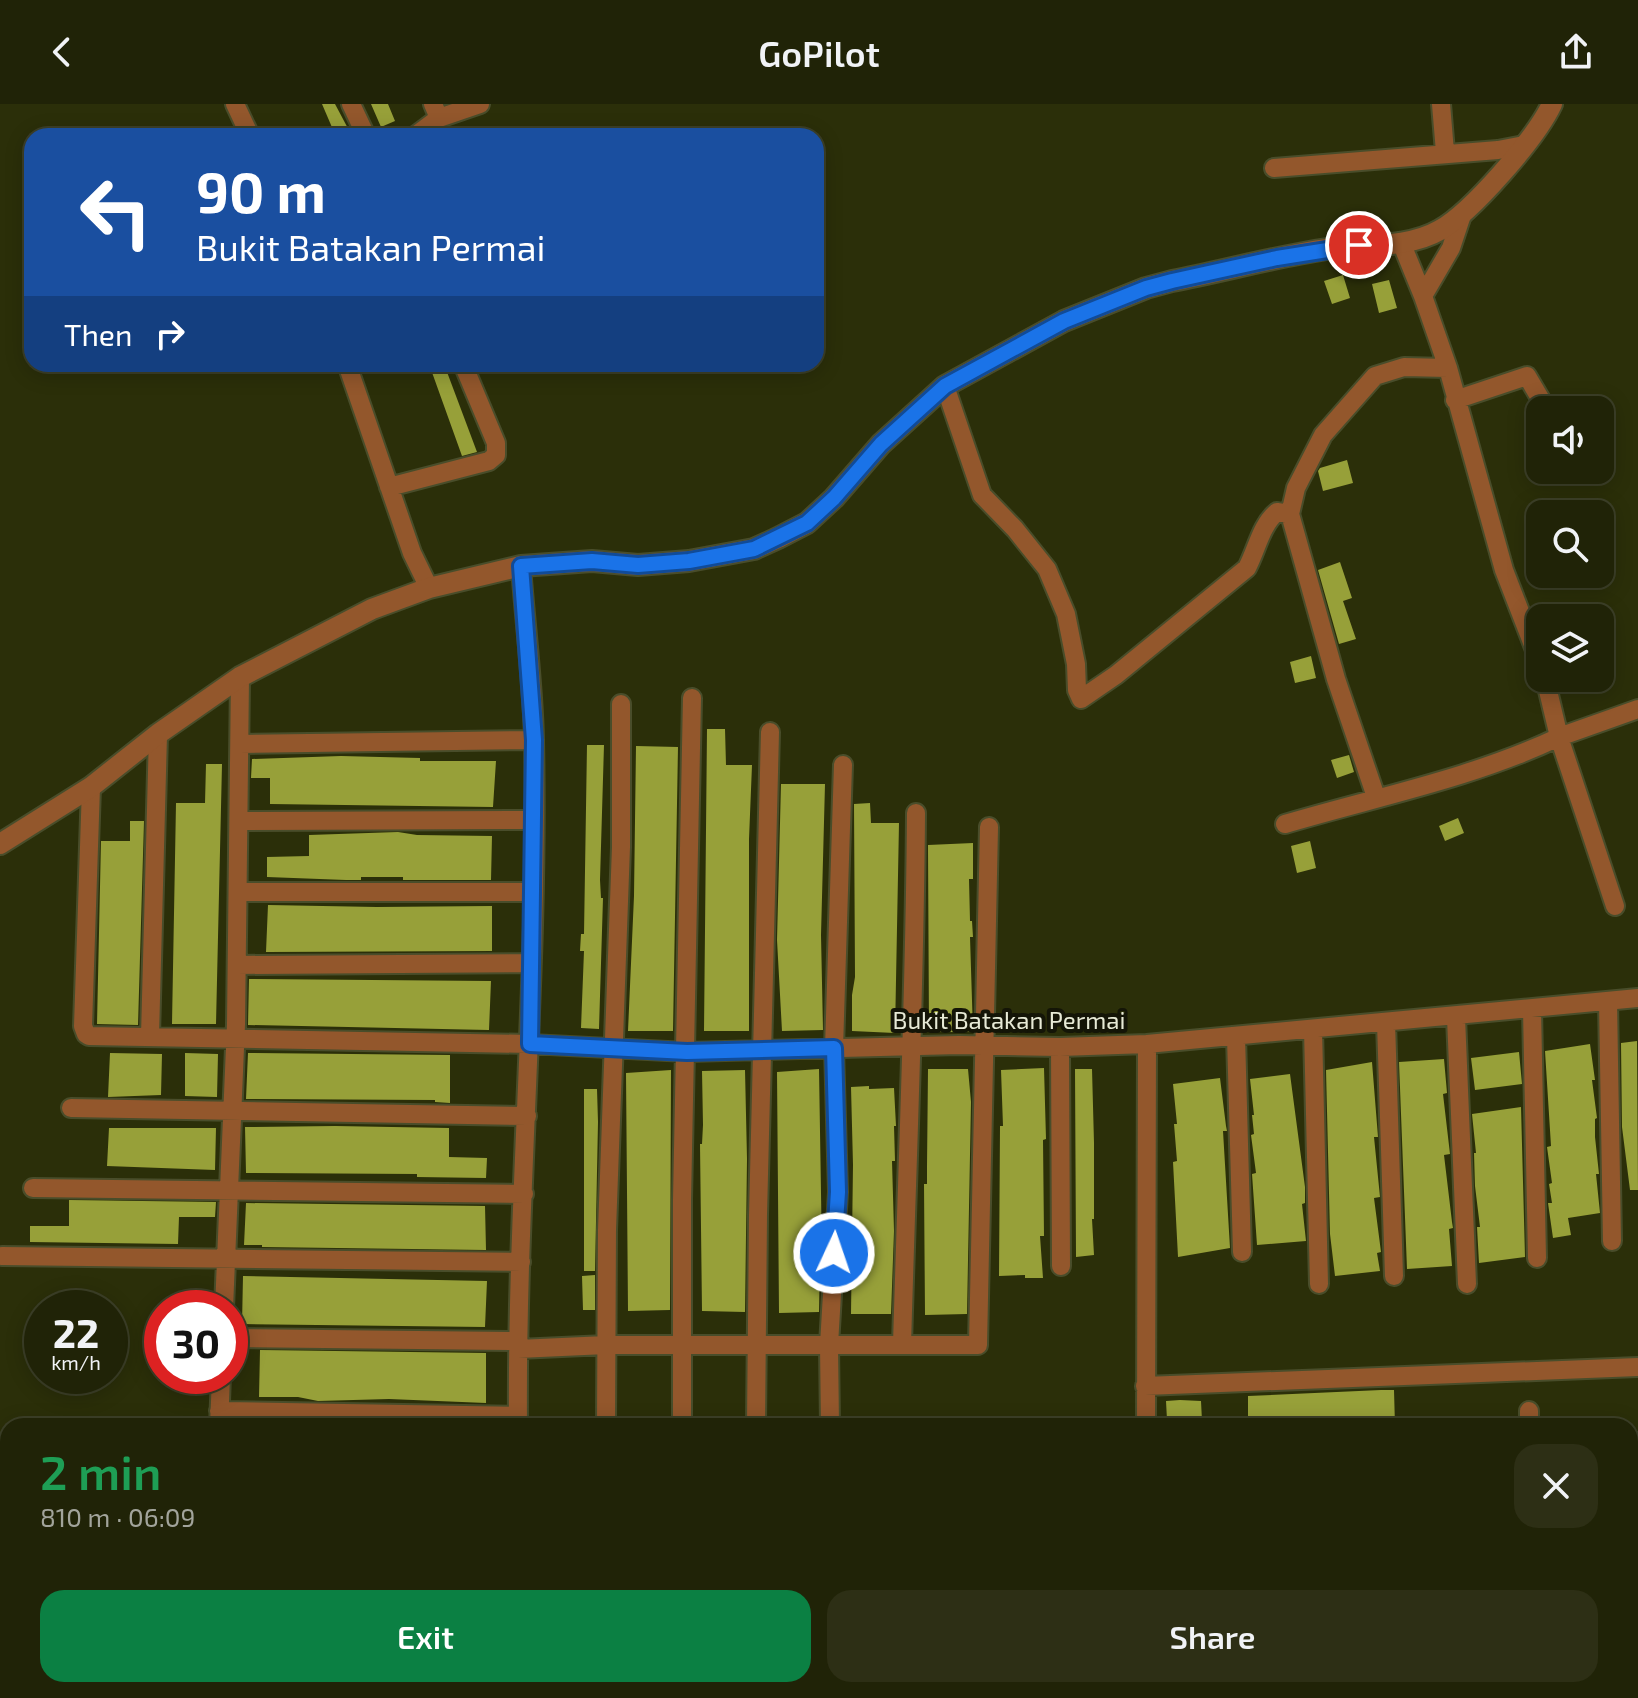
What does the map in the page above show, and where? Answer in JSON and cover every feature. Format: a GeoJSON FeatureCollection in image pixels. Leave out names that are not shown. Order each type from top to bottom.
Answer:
{"type":"FeatureCollection","features":[{"type":"Feature","properties":{"kind":"street"},"geometry":{"type":"LineString","coordinates":[[235,104],[246,128]]}},
{"type":"Feature","properties":{"kind":"street"},"geometry":{"type":"LineString","coordinates":[[351,104],[362,128]]}},
{"type":"Feature","properties":{"kind":"street"},"geometry":{"type":"LineString","coordinates":[[422,128],[436,111],[480,104]]}},
{"type":"Feature","properties":{"kind":"street"},"geometry":{"type":"LineString","coordinates":[[1441,104],[1445,152]]}},
{"type":"Feature","properties":{"kind":"street"},"geometry":{"type":"LineString","coordinates":[[0,844],[91,787],[158,734],[240,677],[360,615],[429,588],[521,566],[592,561],[638,565],[710,558],[754,549],[807,523],[834,498],[881,444],[945,386],[1064,321],[1146,288],[1277,258],[1326,249],[1401,242],[1439,231],[1462,215],[1507,168],[1552,104]]}},
{"type":"Feature","properties":{"kind":"street"},"geometry":{"type":"LineString","coordinates":[[1274,168],[1498,150],[1524,145]]}},
{"type":"Feature","properties":{"kind":"street"},"geometry":{"type":"LineString","coordinates":[[1423,296],[1451,248],[1462,215]]}},
{"type":"Feature","properties":{"kind":"street"},"geometry":{"type":"LineString","coordinates":[[1401,242],[1448,368],[1504,570],[1526,627]]}},
{"type":"Feature","properties":{"kind":"street"},"geometry":{"type":"LineString","coordinates":[[1376,797],[1336,679],[1290,514],[1296,488],[1323,435],[1375,376],[1404,367],[1448,368]]}},
{"type":"Feature","properties":{"kind":"street"},"geometry":{"type":"LineString","coordinates":[[350,372],[412,553],[429,588]]}},
{"type":"Feature","properties":{"kind":"street"},"geometry":{"type":"LineString","coordinates":[[389,487],[489,461],[496,455],[496,443],[466,372]]}},
{"type":"Feature","properties":{"kind":"street"},"geometry":{"type":"LineString","coordinates":[[1455,400],[1527,376],[1539,396]]}},
{"type":"Feature","properties":{"kind":"street"},"geometry":{"type":"LineString","coordinates":[[945,386],[982,495],[1047,569],[1066,614],[1081,699],[1116,675],[1247,568],[1258,547],[1266,520],[1277,512],[1290,514]]}},
{"type":"Feature","properties":{"kind":"street"},"geometry":{"type":"LineString","coordinates":[[518,1418],[530,1044],[534,740],[521,566]]}},
{"type":"Feature","properties":{"kind":"street"},"geometry":{"type":"LineString","coordinates":[[225,1290],[237,965],[240,677]]}},
{"type":"Feature","properties":{"kind":"street"},"geometry":{"type":"LineString","coordinates":[[1548,692],[1559,737],[1615,906]]}},
{"type":"Feature","properties":{"kind":"street"},"geometry":{"type":"LineString","coordinates":[[682,1418],[682,1200],[692,698]]}},
{"type":"Feature","properties":{"kind":"street"},"geometry":{"type":"LineString","coordinates":[[606,1418],[612,1049],[621,847],[621,704]]}},
{"type":"Feature","properties":{"kind":"street"},"geometry":{"type":"LineString","coordinates":[[1285,824],[1462,774],[1638,709]]}},
{"type":"Feature","properties":{"kind":"street"},"geometry":{"type":"LineString","coordinates":[[756,1418],[770,732]]}},
{"type":"Feature","properties":{"kind":"street"},"geometry":{"type":"LineString","coordinates":[[150,1036],[158,734]]}},
{"type":"Feature","properties":{"kind":"street"},"geometry":{"type":"LineString","coordinates":[[240,744],[534,740]]}},
{"type":"Feature","properties":{"kind":"street"},"geometry":{"type":"LineString","coordinates":[[830,1418],[829,1345],[838,1192],[834,1048],[843,765]]}},
{"type":"Feature","properties":{"kind":"street","name":"Bukit Batakan Permai"},"geometry":{"type":"LineString","coordinates":[[91,787],[83,1026],[89,1036],[530,1044],[687,1052],[985,1044],[1060,1047],[1147,1044],[1146,1418]]}},
{"type":"Feature","properties":{"kind":"street"},"geometry":{"type":"LineString","coordinates":[[902,1345],[910,1046],[915,982],[916,813]]}},
{"type":"Feature","properties":{"kind":"street"},"geometry":{"type":"LineString","coordinates":[[239,821],[533,820]]}},
{"type":"Feature","properties":{"kind":"street"},"geometry":{"type":"LineString","coordinates":[[248,1338],[518,1345],[978,1345],[989,827]]}},
{"type":"Feature","properties":{"kind":"street"},"geometry":{"type":"LineString","coordinates":[[238,892],[532,892]]}},
{"type":"Feature","properties":{"kind":"street"},"geometry":{"type":"LineString","coordinates":[[237,965],[531,963]]}},
{"type":"Feature","properties":{"kind":"street"},"geometry":{"type":"LineString","coordinates":[[1147,1044],[1638,998]]}},
{"type":"Feature","properties":{"kind":"street"},"geometry":{"type":"LineString","coordinates":[[1608,1001],[1612,1241]]}},
{"type":"Feature","properties":{"kind":"street"},"geometry":{"type":"LineString","coordinates":[[1532,1009],[1537,1258]]}},
{"type":"Feature","properties":{"kind":"street"},"geometry":{"type":"LineString","coordinates":[[1456,1017],[1467,1284]]}},
{"type":"Feature","properties":{"kind":"street"},"geometry":{"type":"LineString","coordinates":[[1386,1022],[1394,1276]]}},
{"type":"Feature","properties":{"kind":"street"},"geometry":{"type":"LineString","coordinates":[[1313,1029],[1319,1284]]}},
{"type":"Feature","properties":{"kind":"street"},"geometry":{"type":"LineString","coordinates":[[1236,1036],[1242,1252]]}},
{"type":"Feature","properties":{"kind":"street"},"geometry":{"type":"LineString","coordinates":[[1060,1047],[1061,1266]]}},
{"type":"Feature","properties":{"kind":"street"},"geometry":{"type":"LineString","coordinates":[[71,1108],[527,1116]]}},
{"type":"Feature","properties":{"kind":"street"},"geometry":{"type":"LineString","coordinates":[[33,1188],[524,1194]]}},
{"type":"Feature","properties":{"kind":"street"},"geometry":{"type":"LineString","coordinates":[[2,1256],[521,1262]]}},
{"type":"Feature","properties":{"kind":"street"},"geometry":{"type":"LineString","coordinates":[[1145,1386],[1638,1367]]}},
{"type":"Feature","properties":{"kind":"street"},"geometry":{"type":"LineString","coordinates":[[219,1418],[220,1394]]}},
{"type":"Feature","properties":{"kind":"building"},"geometry":{"type":"Polygon","coordinates":[[[322,104],[335,104],[348,128],[332,128],[322,104]]]}},
{"type":"Feature","properties":{"kind":"building"},"geometry":{"type":"Polygon","coordinates":[[[371,104],[388,104],[395,121],[381,127],[371,104]]]}},
{"type":"Feature","properties":{"kind":"building"},"geometry":{"type":"Polygon","coordinates":[[[1343,275],[1350,298],[1332,304],[1324,281],[1343,275]]]}},
{"type":"Feature","properties":{"kind":"building"},"geometry":{"type":"Polygon","coordinates":[[[1389,280],[1397,308],[1379,313],[1372,284],[1389,280]]]}},
{"type":"Feature","properties":{"kind":"building"},"geometry":{"type":"Polygon","coordinates":[[[432,372],[447,372],[477,452],[462,456],[432,372]]]}},
{"type":"Feature","properties":{"kind":"building"},"geometry":{"type":"Polygon","coordinates":[[[1347,460],[1353,483],[1323,491],[1320,468],[1347,460]]]}},
{"type":"Feature","properties":{"kind":"building"},"geometry":{"type":"Polygon","coordinates":[[[1340,562],[1352,598],[1343,601],[1356,639],[1339,644],[1318,570],[1340,562]]]}},
{"type":"Feature","properties":{"kind":"building"},"geometry":{"type":"Polygon","coordinates":[[[1311,656],[1316,678],[1295,683],[1290,662],[1311,656]]]}},
{"type":"Feature","properties":{"kind":"building"},"geometry":{"type":"Polygon","coordinates":[[[707,729],[725,729],[726,765],[752,765],[749,1031],[704,1031],[707,729]]]}},
{"type":"Feature","properties":{"kind":"building"},"geometry":{"type":"Polygon","coordinates":[[[587,745],[604,745],[599,1029],[581,1028],[584,951],[580,951],[581,934],[584,934],[587,745]]]}},
{"type":"Feature","properties":{"kind":"building"},"geometry":{"type":"Polygon","coordinates":[[[636,746],[678,747],[673,1031],[628,1031],[636,746]]]}},
{"type":"Feature","properties":{"kind":"building"},"geometry":{"type":"Polygon","coordinates":[[[1349,755],[1354,772],[1337,778],[1331,760],[1349,755]]]}},
{"type":"Feature","properties":{"kind":"building"},"geometry":{"type":"Polygon","coordinates":[[[341,756],[420,758],[420,761],[496,761],[493,807],[270,804],[270,778],[251,778],[252,759],[341,756]]]}},
{"type":"Feature","properties":{"kind":"building"},"geometry":{"type":"Polygon","coordinates":[[[206,764],[222,764],[216,1024],[172,1024],[176,803],[205,803],[206,764]]]}},
{"type":"Feature","properties":{"kind":"building"},"geometry":{"type":"Polygon","coordinates":[[[781,784],[825,784],[821,935],[823,1030],[782,1031],[777,940],[781,784]]]}},
{"type":"Feature","properties":{"kind":"building"},"geometry":{"type":"Polygon","coordinates":[[[870,803],[871,823],[899,823],[895,1033],[852,1031],[855,977],[854,804],[870,803]]]}},
{"type":"Feature","properties":{"kind":"building"},"geometry":{"type":"Polygon","coordinates":[[[1458,818],[1464,833],[1445,841],[1439,826],[1458,818]]]}},
{"type":"Feature","properties":{"kind":"building"},"geometry":{"type":"Polygon","coordinates":[[[130,821],[144,821],[138,1025],[97,1024],[101,841],[130,841],[130,821]]]}},
{"type":"Feature","properties":{"kind":"building"},"geometry":{"type":"Polygon","coordinates":[[[398,832],[492,836],[491,880],[267,877],[267,857],[309,856],[309,835],[398,832]]]}},
{"type":"Feature","properties":{"kind":"building"},"geometry":{"type":"Polygon","coordinates":[[[1310,841],[1316,868],[1297,873],[1291,846],[1310,841]]]}},
{"type":"Feature","properties":{"kind":"building"},"geometry":{"type":"Polygon","coordinates":[[[973,843],[973,879],[969,879],[973,937],[970,937],[973,1032],[929,1032],[928,845],[973,843]]]}},
{"type":"Feature","properties":{"kind":"building"},"geometry":{"type":"Polygon","coordinates":[[[268,905],[492,906],[492,951],[266,952],[268,905]]]}},
{"type":"Feature","properties":{"kind":"building"},"geometry":{"type":"Polygon","coordinates":[[[249,979],[491,981],[489,1030],[248,1025],[249,979]]]}},
{"type":"Feature","properties":{"kind":"building"},"geometry":{"type":"Polygon","coordinates":[[[1637,1041],[1638,1190],[1630,1190],[1622,1127],[1621,1043],[1637,1041]]]}},
{"type":"Feature","properties":{"kind":"building"},"geometry":{"type":"Polygon","coordinates":[[[1590,1044],[1595,1080],[1592,1080],[1597,1118],[1595,1137],[1599,1174],[1596,1174],[1600,1213],[1568,1218],[1571,1235],[1553,1238],[1548,1203],[1552,1203],[1549,1184],[1552,1183],[1547,1147],[1551,1146],[1545,1051],[1590,1044]]]}},
{"type":"Feature","properties":{"kind":"building"},"geometry":{"type":"Polygon","coordinates":[[[1519,1052],[1522,1084],[1475,1090],[1471,1058],[1519,1052]]]}},
{"type":"Feature","properties":{"kind":"building"},"geometry":{"type":"Polygon","coordinates":[[[110,1053],[162,1054],[161,1095],[108,1097],[110,1053]]]}},
{"type":"Feature","properties":{"kind":"building"},"geometry":{"type":"Polygon","coordinates":[[[185,1053],[218,1054],[217,1097],[185,1096],[185,1053]]]}},
{"type":"Feature","properties":{"kind":"building"},"geometry":{"type":"Polygon","coordinates":[[[248,1053],[450,1055],[450,1103],[435,1100],[246,1099],[248,1053]]]}},
{"type":"Feature","properties":{"kind":"building"},"geometry":{"type":"Polygon","coordinates":[[[1444,1059],[1447,1093],[1443,1094],[1450,1154],[1444,1155],[1453,1228],[1449,1229],[1452,1266],[1407,1269],[1399,1062],[1444,1059]]]}},
{"type":"Feature","properties":{"kind":"building"},"geometry":{"type":"Polygon","coordinates":[[[1372,1062],[1378,1137],[1374,1137],[1380,1197],[1374,1198],[1381,1252],[1377,1253],[1380,1271],[1335,1276],[1330,1234],[1326,1070],[1372,1062]]]}},
{"type":"Feature","properties":{"kind":"building"},"geometry":{"type":"Polygon","coordinates":[[[1044,1068],[1044,1236],[1040,1236],[1043,1278],[999,1276],[1000,1126],[1003,1126],[1001,1070],[1044,1068]]]}},
{"type":"Feature","properties":{"kind":"building"},"geometry":{"type":"Polygon","coordinates":[[[819,1069],[822,1255],[819,1312],[779,1313],[777,1072],[819,1069]]]}},
{"type":"Feature","properties":{"kind":"building"},"geometry":{"type":"Polygon","coordinates":[[[928,1069],[968,1069],[971,1102],[967,1314],[925,1315],[924,1184],[927,1184],[928,1069]]]}},
{"type":"Feature","properties":{"kind":"building"},"geometry":{"type":"Polygon","coordinates":[[[1075,1069],[1092,1069],[1094,1143],[1094,1255],[1076,1257],[1075,1069]]]}},
{"type":"Feature","properties":{"kind":"building"},"geometry":{"type":"Polygon","coordinates":[[[671,1070],[670,1310],[628,1311],[626,1073],[671,1070]]]}},
{"type":"Feature","properties":{"kind":"building"},"geometry":{"type":"Polygon","coordinates":[[[745,1070],[745,1312],[702,1311],[702,1071],[745,1070]]]}},
{"type":"Feature","properties":{"kind":"building"},"geometry":{"type":"Polygon","coordinates":[[[1290,1074],[1305,1187],[1305,1203],[1302,1204],[1306,1241],[1257,1245],[1252,1174],[1256,1173],[1251,1135],[1254,1134],[1254,1115],[1250,1079],[1290,1074]]]}},
{"type":"Feature","properties":{"kind":"building"},"geometry":{"type":"Polygon","coordinates":[[[1220,1078],[1227,1131],[1223,1131],[1230,1248],[1178,1257],[1173,1162],[1177,1161],[1174,1124],[1177,1124],[1173,1084],[1220,1078]]]}},
{"type":"Feature","properties":{"kind":"building"},"geometry":{"type":"Polygon","coordinates":[[[869,1086],[869,1089],[894,1088],[896,1126],[895,1161],[892,1161],[894,1231],[891,1314],[851,1314],[851,1087],[869,1086]]]}},
{"type":"Feature","properties":{"kind":"building"},"geometry":{"type":"Polygon","coordinates":[[[584,1089],[597,1089],[595,1271],[584,1271],[584,1089]]]}},
{"type":"Feature","properties":{"kind":"building"},"geometry":{"type":"Polygon","coordinates":[[[1521,1107],[1525,1257],[1479,1263],[1477,1227],[1480,1227],[1472,1114],[1521,1107]]]}},
{"type":"Feature","properties":{"kind":"building"},"geometry":{"type":"Polygon","coordinates":[[[245,1127],[449,1128],[449,1157],[487,1158],[486,1178],[417,1177],[417,1174],[246,1173],[245,1127]]]}},
{"type":"Feature","properties":{"kind":"building"},"geometry":{"type":"Polygon","coordinates":[[[109,1128],[216,1128],[215,1170],[107,1166],[109,1128]]]}},
{"type":"Feature","properties":{"kind":"building"},"geometry":{"type":"Polygon","coordinates":[[[69,1200],[216,1202],[215,1217],[179,1217],[178,1244],[30,1242],[30,1226],[69,1226],[69,1200]]]}},
{"type":"Feature","properties":{"kind":"building"},"geometry":{"type":"Polygon","coordinates":[[[246,1203],[485,1206],[486,1250],[244,1245],[246,1203]]]}},
{"type":"Feature","properties":{"kind":"building"},"geometry":{"type":"Polygon","coordinates":[[[595,1275],[595,1310],[583,1310],[582,1276],[595,1275]]]}},
{"type":"Feature","properties":{"kind":"building"},"geometry":{"type":"Polygon","coordinates":[[[243,1276],[487,1281],[485,1327],[248,1324],[248,1290],[243,1290],[243,1276]]]}},
{"type":"Feature","properties":{"kind":"building"},"geometry":{"type":"Polygon","coordinates":[[[260,1350],[486,1353],[486,1403],[389,1399],[318,1401],[298,1397],[259,1397],[260,1350]]]}},
{"type":"Feature","properties":{"kind":"building"},"geometry":{"type":"Polygon","coordinates":[[[1394,1390],[1395,1418],[1248,1418],[1248,1396],[1394,1390]]]}},
{"type":"Feature","properties":{"kind":"building"},"geometry":{"type":"Polygon","coordinates":[[[1166,1401],[1201,1401],[1202,1418],[1167,1418],[1166,1401]]]}},
{"type":"Feature","properties":{"kind":"route"},"geometry":{"type":"LineString","coordinates":[[834,1253],[838,1192],[834,1048],[687,1052],[530,1044],[534,740],[521,566],[592,561],[638,565],[689,561],[754,549],[807,523],[834,498],[881,444],[945,386],[1064,321],[1146,288],[1172,281],[1234,266],[1359,245]]}}]}
